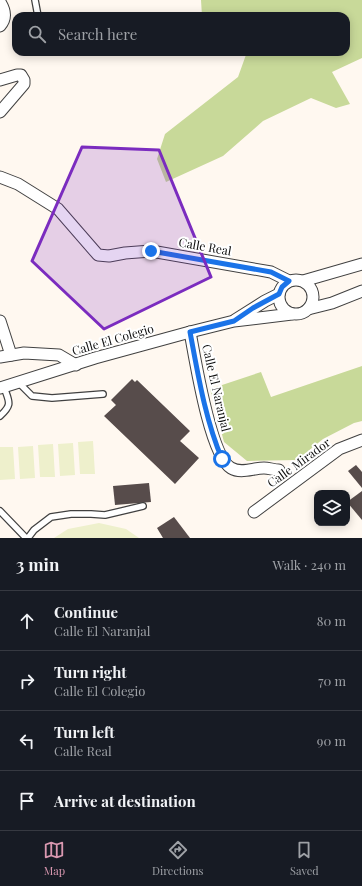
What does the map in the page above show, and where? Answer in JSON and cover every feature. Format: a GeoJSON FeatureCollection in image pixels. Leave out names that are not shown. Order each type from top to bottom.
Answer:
{"type":"FeatureCollection","features":[{"type":"Feature","properties":{"kind":"street"},"geometry":{"type":"LineString","coordinates":[[0,2],[4,8],[5,15],[0,26]]}},
{"type":"Feature","properties":{"kind":"street"},"geometry":{"type":"LineString","coordinates":[[0,80],[17,74],[21,75],[24,80],[24,84],[0,112]]}},
{"type":"Feature","properties":{"kind":"street","name":"Calle Real"},"geometry":{"type":"LineString","coordinates":[[0,176],[18,184],[58,209],[98,255],[109,256],[151,251],[271,272],[289,281]]}},
{"type":"Feature","properties":{"kind":"street"},"geometry":{"type":"LineString","coordinates":[[289,281],[303,281],[362,264]]}},
{"type":"Feature","properties":{"kind":"street","name":"Calle El Colegio"},"geometry":{"type":"LineString","coordinates":[[234,321],[253,308],[279,294],[282,287],[289,281]]}},
{"type":"Feature","properties":{"kind":"street"},"geometry":{"type":"LineString","coordinates":[[303,281],[310,286],[313,294],[312,302],[308,309]]}},
{"type":"Feature","properties":{"kind":"street","name":"Calle El Colegio"},"geometry":{"type":"LineString","coordinates":[[2,388],[95,358],[190,332],[234,321],[300,313],[308,309],[332,303],[362,291]]}},
{"type":"Feature","properties":{"kind":"street"},"geometry":{"type":"LineString","coordinates":[[279,294],[280,303],[288,312],[292,314]]}},
{"type":"Feature","properties":{"kind":"street"},"geometry":{"type":"LineString","coordinates":[[0,321],[6,356],[24,353],[59,355],[76,365]]}},
{"type":"Feature","properties":{"kind":"street","name":"Calle El Naranjal"},"geometry":{"type":"LineString","coordinates":[[190,332],[215,443],[222,459],[230,468],[239,471],[264,468],[279,470]]}},
{"type":"Feature","properties":{"kind":"street","name":"Calle Mirador"},"geometry":{"type":"LineString","coordinates":[[254,512],[339,449],[362,440]]}},
{"type":"Feature","properties":{"kind":"lane"},"geometry":{"type":"LineString","coordinates":[[34,0],[37,12]]}},
{"type":"Feature","properties":{"kind":"lane"},"geometry":{"type":"LineString","coordinates":[[18,382],[32,396],[52,398],[103,394]]}},
{"type":"Feature","properties":{"kind":"lane"},"geometry":{"type":"LineString","coordinates":[[0,416],[8,409],[9,406],[2,388]]}},
{"type":"Feature","properties":{"kind":"lane"},"geometry":{"type":"LineString","coordinates":[[0,512],[27,538],[34,530],[51,518],[71,514],[105,516],[143,506]]}},
{"type":"Feature","properties":{"kind":"highlighted area"},"geometry":{"type":"Polygon","coordinates":[[[82,147],[159,150],[211,277],[104,329],[32,261],[82,147]]]}},
{"type":"Feature","properties":{"kind":"green space"},"geometry":{"type":"Polygon","coordinates":[[[201,0],[362,0],[362,58],[332,72],[350,104],[336,108],[311,98],[263,121],[223,156],[166,182],[157,159],[165,134],[238,77],[246,56],[350,56],[350,12],[202,12],[201,0]]]}},
{"type":"Feature","properties":{"kind":"green space"},"geometry":{"type":"Polygon","coordinates":[[[362,366],[362,421],[354,423],[323,439],[297,460],[247,461],[224,442],[210,389],[261,372],[271,397],[362,366]]]}},
{"type":"Feature","properties":{"kind":"green space"},"geometry":{"type":"Polygon","coordinates":[[[93,441],[95,474],[80,474],[78,442],[93,441]]]}},
{"type":"Feature","properties":{"kind":"green space"},"geometry":{"type":"Polygon","coordinates":[[[73,443],[75,475],[60,476],[58,444],[73,443]]]}},
{"type":"Feature","properties":{"kind":"green space"},"geometry":{"type":"Polygon","coordinates":[[[53,444],[55,477],[40,477],[38,445],[53,444]]]}},
{"type":"Feature","properties":{"kind":"green space"},"geometry":{"type":"Polygon","coordinates":[[[33,446],[35,478],[20,479],[18,447],[33,446]]]}},
{"type":"Feature","properties":{"kind":"green space"},"geometry":{"type":"Polygon","coordinates":[[[0,447],[13,447],[15,479],[0,480],[0,447]]]}},
{"type":"Feature","properties":{"kind":"green space"},"geometry":{"type":"Polygon","coordinates":[[[99,523],[126,529],[139,538],[54,538],[68,529],[99,523]]]}},
{"type":"Feature","properties":{"kind":"building"},"geometry":{"type":"Polygon","coordinates":[[[132,379],[135,382],[137,380],[190,431],[180,441],[199,458],[175,484],[104,416],[116,405],[111,400],[132,379]]]}},
{"type":"Feature","properties":{"kind":"building"},"geometry":{"type":"Polygon","coordinates":[[[356,465],[362,472],[362,488],[348,471],[356,465]]]}},
{"type":"Feature","properties":{"kind":"building"},"geometry":{"type":"Polygon","coordinates":[[[149,483],[151,502],[115,505],[113,486],[149,483]]]}},
{"type":"Feature","properties":{"kind":"building"},"geometry":{"type":"Polygon","coordinates":[[[362,491],[362,520],[350,506],[350,500],[362,491]]]}},
{"type":"Feature","properties":{"kind":"building"},"geometry":{"type":"Polygon","coordinates":[[[174,517],[190,538],[163,538],[157,528],[174,517]]]}},
{"type":"Feature","properties":{"kind":"route"},"geometry":{"type":"LineString","coordinates":[[151,251],[271,272],[289,281],[282,287],[279,294],[239,316],[234,321],[190,332],[215,443],[222,459]]}}]}
